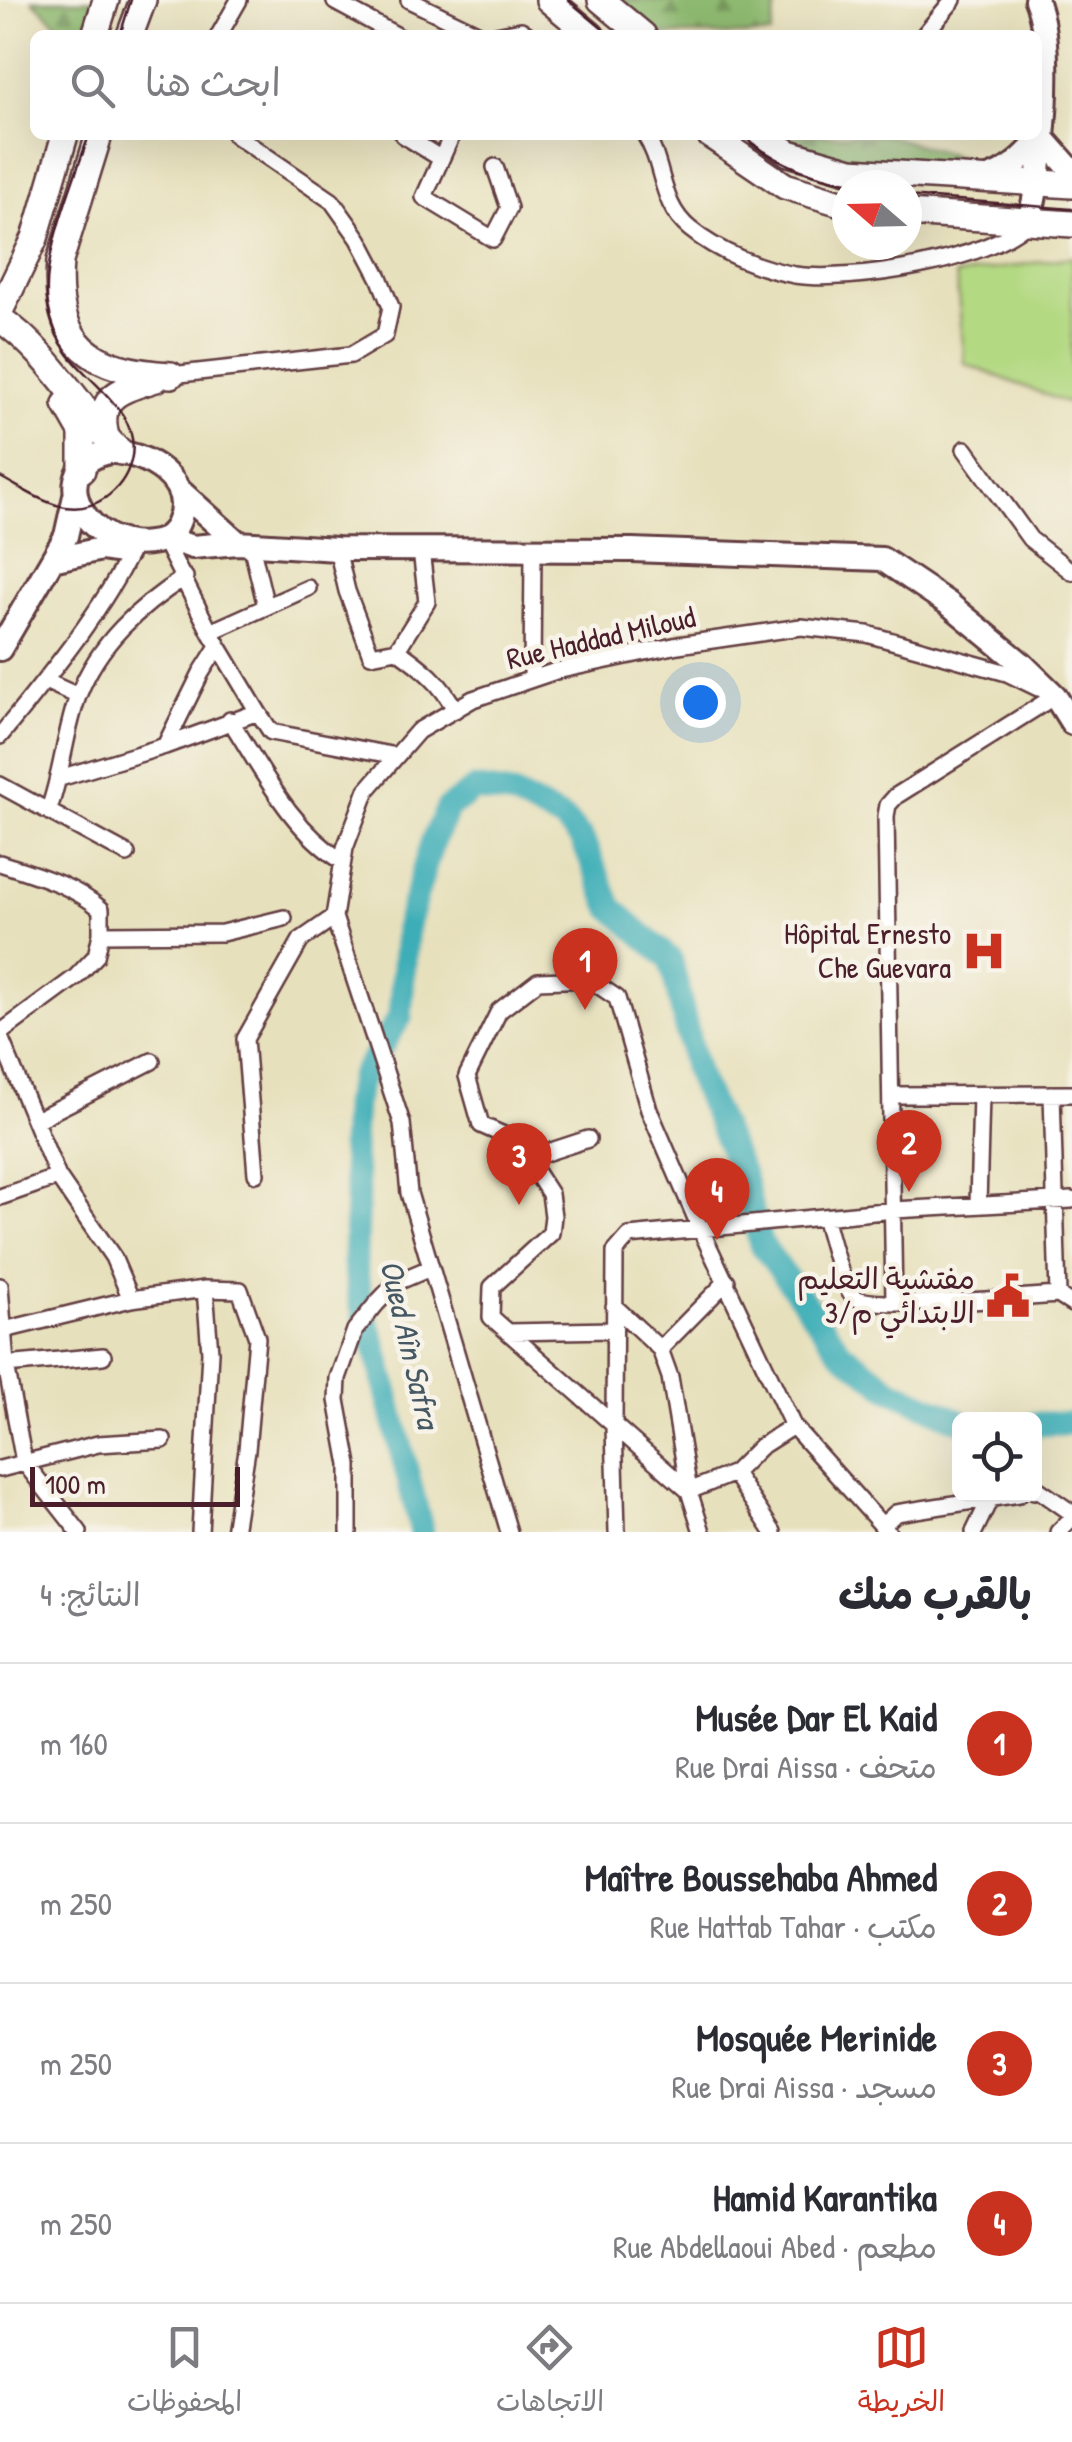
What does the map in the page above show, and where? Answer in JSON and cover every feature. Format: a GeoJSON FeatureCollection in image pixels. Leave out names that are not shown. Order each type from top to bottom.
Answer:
{"type":"FeatureCollection","features":[{"type":"Feature","properties":{"kind":"main road"},"geometry":{"type":"LineString","coordinates":[[96,30],[106,0]]}},
{"type":"Feature","properties":{"kind":"main road"},"geometry":{"type":"LineString","coordinates":[[132,30],[143,0]]}},
{"type":"Feature","properties":{"kind":"main road"},"geometry":{"type":"LineString","coordinates":[[550,0],[585,30]]}},
{"type":"Feature","properties":{"kind":"main road"},"geometry":{"type":"LineString","coordinates":[[601,0],[637,30]]}},
{"type":"Feature","properties":{"kind":"main road"},"geometry":{"type":"LineString","coordinates":[[1036,0],[1042,30]]}},
{"type":"Feature","properties":{"kind":"main road"},"geometry":{"type":"LineString","coordinates":[[1042,32],[1046,54],[1042,108]]}},
{"type":"Feature","properties":{"kind":"main road"},"geometry":{"type":"LineString","coordinates":[[1042,124],[1072,172]]}},
{"type":"Feature","properties":{"kind":"main road"},"geometry":{"type":"LineString","coordinates":[[0,311],[11,272],[34,238],[63,140]]}},
{"type":"Feature","properties":{"kind":"main road"},"geometry":{"type":"LineString","coordinates":[[97,140],[65,241],[58,282],[68,330],[84,351],[94,374],[109,440]]}},
{"type":"Feature","properties":{"kind":"main road"},"geometry":{"type":"LineString","coordinates":[[717,140],[785,186],[832,201]]}},
{"type":"Feature","properties":{"kind":"main road"},"geometry":{"type":"LineString","coordinates":[[769,140],[789,154],[826,166],[1072,186]]}},
{"type":"Feature","properties":{"kind":"main road"},"geometry":{"type":"LineString","coordinates":[[982,180],[998,176],[1020,162],[1032,140]]}},
{"type":"Feature","properties":{"kind":"main road"},"geometry":{"type":"LineString","coordinates":[[1029,221],[1037,184],[1040,140]]}},
{"type":"Feature","properties":{"kind":"main road"},"geometry":{"type":"LineString","coordinates":[[922,214],[1072,224]]}},
{"type":"Feature","properties":{"kind":"main road"},"geometry":{"type":"LineString","coordinates":[[0,321],[18,332],[109,440],[156,466],[245,543]]}},
{"type":"Feature","properties":{"kind":"main road"},"geometry":{"type":"LineString","coordinates":[[0,321],[10,340],[78,422],[84,442],[70,528],[0,648]]}},
{"type":"Feature","properties":{"kind":"main road"},"geometry":{"type":"LineString","coordinates":[[84,351],[112,367],[170,374]]}},
{"type":"Feature","properties":{"kind":"main road"},"geometry":{"type":"LineString","coordinates":[[109,440],[102,419],[116,392],[170,374]]}},
{"type":"Feature","properties":{"kind":"main road"},"geometry":{"type":"LineString","coordinates":[[109,440],[79,482],[86,520],[132,549]]}},
{"type":"Feature","properties":{"kind":"main road"},"geometry":{"type":"LineString","coordinates":[[166,539],[181,516],[180,490]]}},
{"type":"Feature","properties":{"kind":"main road"},"geometry":{"type":"LineString","coordinates":[[52,560],[78,538],[108,535]]}},
{"type":"Feature","properties":{"kind":"main road"},"geometry":{"type":"LineString","coordinates":[[52,560],[102,549],[132,549],[166,539],[192,547],[245,543],[338,550],[786,553],[882,559],[949,604],[1022,664],[1055,696],[1072,722]]}},
{"type":"Feature","properties":{"kind":"street"},"geometry":{"type":"LineString","coordinates":[[222,30],[239,0]]}},
{"type":"Feature","properties":{"kind":"street"},"geometry":{"type":"LineString","coordinates":[[409,0],[470,30]]}},
{"type":"Feature","properties":{"kind":"street"},"geometry":{"type":"LineString","coordinates":[[928,30],[953,0]]}},
{"type":"Feature","properties":{"kind":"street"},"geometry":{"type":"LineString","coordinates":[[335,2],[387,30]]}},
{"type":"Feature","properties":{"kind":"street"},"geometry":{"type":"LineString","coordinates":[[170,374],[351,356],[385,335],[391,308],[379,276],[332,200],[242,140]]}},
{"type":"Feature","properties":{"kind":"street"},"geometry":{"type":"LineString","coordinates":[[413,140],[440,158]]}},
{"type":"Feature","properties":{"kind":"street"},"geometry":{"type":"LineString","coordinates":[[449,140],[424,197],[494,239],[509,208],[495,167]]}},
{"type":"Feature","properties":{"kind":"street"},"geometry":{"type":"LineString","coordinates":[[648,140],[655,150],[665,198],[690,229],[743,260],[796,275],[887,271],[969,254],[1016,234],[1029,221]]}},
{"type":"Feature","properties":{"kind":"street"},"geometry":{"type":"LineString","coordinates":[[966,449],[1030,539],[1072,572]]}},
{"type":"Feature","properties":{"kind":"street"},"geometry":{"type":"LineString","coordinates":[[166,539],[215,639],[271,732],[396,756]]}},
{"type":"Feature","properties":{"kind":"street"},"geometry":{"type":"LineString","coordinates":[[245,543],[266,607]]}},
{"type":"Feature","properties":{"kind":"street"},"geometry":{"type":"LineString","coordinates":[[0,736],[45,681],[132,549]]}},
{"type":"Feature","properties":{"kind":"street"},"geometry":{"type":"LineString","coordinates":[[338,550],[347,591],[371,655],[397,650],[424,669],[447,694],[455,710]]}},
{"type":"Feature","properties":{"kind":"street"},"geometry":{"type":"LineString","coordinates":[[397,650],[428,602],[421,550]]}},
{"type":"Feature","properties":{"kind":"street"},"geometry":{"type":"LineString","coordinates":[[532,550],[532,679]]}},
{"type":"Feature","properties":{"kind":"street"},"geometry":{"type":"LineString","coordinates":[[49,810],[78,696],[116,632],[153,598],[185,577]]}},
{"type":"Feature","properties":{"kind":"street"},"geometry":{"type":"LineString","coordinates":[[165,746],[215,639],[266,607],[308,588]]}},
{"type":"Feature","properties":{"kind":"street","name":"Rue Haddad Miloud"},"geometry":{"type":"LineString","coordinates":[[430,1268],[409,1193],[402,1123],[334,917],[342,861],[368,790],[418,730],[473,699],[556,671],[678,646],[801,628],[867,634],[944,653],[1007,673],[1055,696]]}},
{"type":"Feature","properties":{"kind":"street"},"geometry":{"type":"LineString","coordinates":[[45,681],[78,696]]}},
{"type":"Feature","properties":{"kind":"street"},"geometry":{"type":"LineString","coordinates":[[894,1303],[888,805],[896,796],[1055,696]]}},
{"type":"Feature","properties":{"kind":"street"},"geometry":{"type":"LineString","coordinates":[[60,778],[258,712]]}},
{"type":"Feature","properties":{"kind":"street"},"geometry":{"type":"LineString","coordinates":[[230,720],[287,811],[342,861]]}},
{"type":"Feature","properties":{"kind":"street"},"geometry":{"type":"LineString","coordinates":[[0,785],[127,854]]}},
{"type":"Feature","properties":{"kind":"street"},"geometry":{"type":"LineString","coordinates":[[0,863],[63,884],[100,909],[101,934],[96,956],[76,977],[0,1035],[58,1177],[113,1257],[131,1299]]}},
{"type":"Feature","properties":{"kind":"street"},"geometry":{"type":"LineString","coordinates":[[256,1174],[245,1038],[300,940],[334,917]]}},
{"type":"Feature","properties":{"kind":"street"},"geometry":{"type":"LineString","coordinates":[[101,934],[222,933],[284,918]]}},
{"type":"Feature","properties":{"kind":"street"},"geometry":{"type":"LineString","coordinates":[[689,1491],[491,1317],[492,1287],[551,1233],[554,1216],[550,1194],[515,1140],[480,1124],[467,1076],[499,1011],[538,981],[589,980],[617,998],[649,1110],[708,1229],[727,1281],[793,1426],[885,1529],[896,1513],[981,1502]]}},
{"type":"Feature","properties":{"kind":"street"},"geometry":{"type":"LineString","coordinates":[[36,1120],[152,1061]]}},
{"type":"Feature","properties":{"kind":"street"},"geometry":{"type":"LineString","coordinates":[[978,1206],[981,1094]]}},
{"type":"Feature","properties":{"kind":"street"},"geometry":{"type":"LineString","coordinates":[[824,1217],[847,1288],[861,1300],[1065,1300],[1054,1201],[1052,1094]]}},
{"type":"Feature","properties":{"kind":"street"},"geometry":{"type":"LineString","coordinates":[[892,1095],[1072,1094]]}},
{"type":"Feature","properties":{"kind":"street"},"geometry":{"type":"LineString","coordinates":[[527,1159],[588,1140]]}},
{"type":"Feature","properties":{"kind":"street"},"geometry":{"type":"LineString","coordinates":[[0,1197],[58,1177]]}},
{"type":"Feature","properties":{"kind":"street"},"geometry":{"type":"LineString","coordinates":[[618,1532],[613,1330],[615,1252],[620,1242],[629,1236],[806,1218],[1072,1200]]}},
{"type":"Feature","properties":{"kind":"street"},"geometry":{"type":"LineString","coordinates":[[348,1532],[350,1464],[337,1400],[338,1378],[355,1330],[397,1282],[430,1268],[509,1532]]}},
{"type":"Feature","properties":{"kind":"street"},"geometry":{"type":"LineString","coordinates":[[660,1348],[727,1281]]}},
{"type":"Feature","properties":{"kind":"street"},"geometry":{"type":"LineString","coordinates":[[0,1286],[6,1365],[24,1462],[79,1532]]}},
{"type":"Feature","properties":{"kind":"street"},"geometry":{"type":"LineString","coordinates":[[200,1532],[210,1352],[205,1289]]}},
{"type":"Feature","properties":{"kind":"street"},"geometry":{"type":"LineString","coordinates":[[3,1330],[131,1299],[205,1289],[240,1290],[258,1338],[234,1532]]}},
{"type":"Feature","properties":{"kind":"street"},"geometry":{"type":"LineString","coordinates":[[614,1306],[660,1348],[670,1377],[689,1491],[702,1532]]}},
{"type":"Feature","properties":{"kind":"street"},"geometry":{"type":"LineString","coordinates":[[508,1332],[613,1330]]}},
{"type":"Feature","properties":{"kind":"street"},"geometry":{"type":"LineString","coordinates":[[6,1365],[103,1356]]}},
{"type":"Feature","properties":{"kind":"street"},"geometry":{"type":"LineString","coordinates":[[689,1491],[734,1473],[760,1447],[793,1426]]}},
{"type":"Feature","properties":{"kind":"street"},"geometry":{"type":"LineString","coordinates":[[0,1469],[98,1444],[163,1440]]}},
{"type":"Feature","properties":{"kind":"street"},"geometry":{"type":"LineString","coordinates":[[734,1473],[773,1532]]}},
{"type":"Feature","properties":{"kind":"street"},"geometry":{"type":"LineString","coordinates":[[1042,1492],[1072,1516],[1058,1532]]}},
{"type":"Feature","properties":{"kind":"street"},"geometry":{"type":"LineString","coordinates":[[976,1531],[989,1502]]}},
{"type":"Feature","properties":{"kind":"green space"},"geometry":{"type":"Polygon","coordinates":[[[32,0],[95,0],[85,30],[64,30],[32,0]]]}},
{"type":"Feature","properties":{"kind":"green space"},"geometry":{"type":"Polygon","coordinates":[[[617,0],[777,0],[772,30],[652,30],[617,0]]]}},
{"type":"Feature","properties":{"kind":"green space"},"geometry":{"type":"Polygon","coordinates":[[[793,140],[903,140],[980,163],[889,167],[814,154],[793,140]]]}},
{"type":"Feature","properties":{"kind":"green space"},"geometry":{"type":"Polygon","coordinates":[[[1072,257],[1072,405],[965,364],[956,275],[1072,257]]]}},
{"type":"Feature","properties":{"kind":"waterway","name":"Oued Aîn Safra"},"geometry":{"type":"LineString","coordinates":[[422,1532],[361,1304],[355,1265],[354,1105],[361,1078],[400,1017],[407,925],[433,840],[448,808],[475,789],[513,795],[564,820],[582,839],[611,907],[671,960],[696,1072],[743,1176],[760,1242],[841,1352],[890,1389],[952,1417]]}},
{"type":"Feature","properties":{"kind":"waterway","name":"Oued Aîn Safra"},"geometry":{"type":"LineString","coordinates":[[1042,1424],[1072,1423]]}},
{"type":"Feature","properties":{"kind":"tram line"},"geometry":{"type":"LineString","coordinates":[[122,30],[131,0]]}},
{"type":"Feature","properties":{"kind":"tram line"},"geometry":{"type":"LineString","coordinates":[[568,0],[604,30]]}},
{"type":"Feature","properties":{"kind":"tram line"},"geometry":{"type":"LineString","coordinates":[[0,477],[38,498],[78,508],[110,494],[131,461],[133,444],[123,415],[68,354],[55,331],[48,305],[54,243],[87,140]]}},
{"type":"Feature","properties":{"kind":"tram line"},"geometry":{"type":"LineString","coordinates":[[748,140],[771,156],[832,179]]}},
{"type":"Feature","properties":{"kind":"tram line"},"geometry":{"type":"LineString","coordinates":[[922,197],[1072,209]]}},
{"type":"Feature","properties":{"kind":"place","name":"Hôpital Ernesto Che Guevara"},"geometry":{"type":"Point","coordinates":[984,951]}},
{"type":"Feature","properties":{"kind":"place","name":"Musée Dar El Kaid"},"geometry":{"type":"Point","coordinates":[585,1010]}},
{"type":"Feature","properties":{"kind":"place","name":"Maître Boussehaba Ahmed"},"geometry":{"type":"Point","coordinates":[909,1192]}},
{"type":"Feature","properties":{"kind":"place","name":"Mosquée Merinide"},"geometry":{"type":"Point","coordinates":[519,1205]}},
{"type":"Feature","properties":{"kind":"place","name":"Hamid Karantika"},"geometry":{"type":"Point","coordinates":[717,1240]}},
{"type":"Feature","properties":{"kind":"place","name":"مفتشية التعليم الابتدائي م/3"},"geometry":{"type":"Point","coordinates":[1008,1296]}}]}
